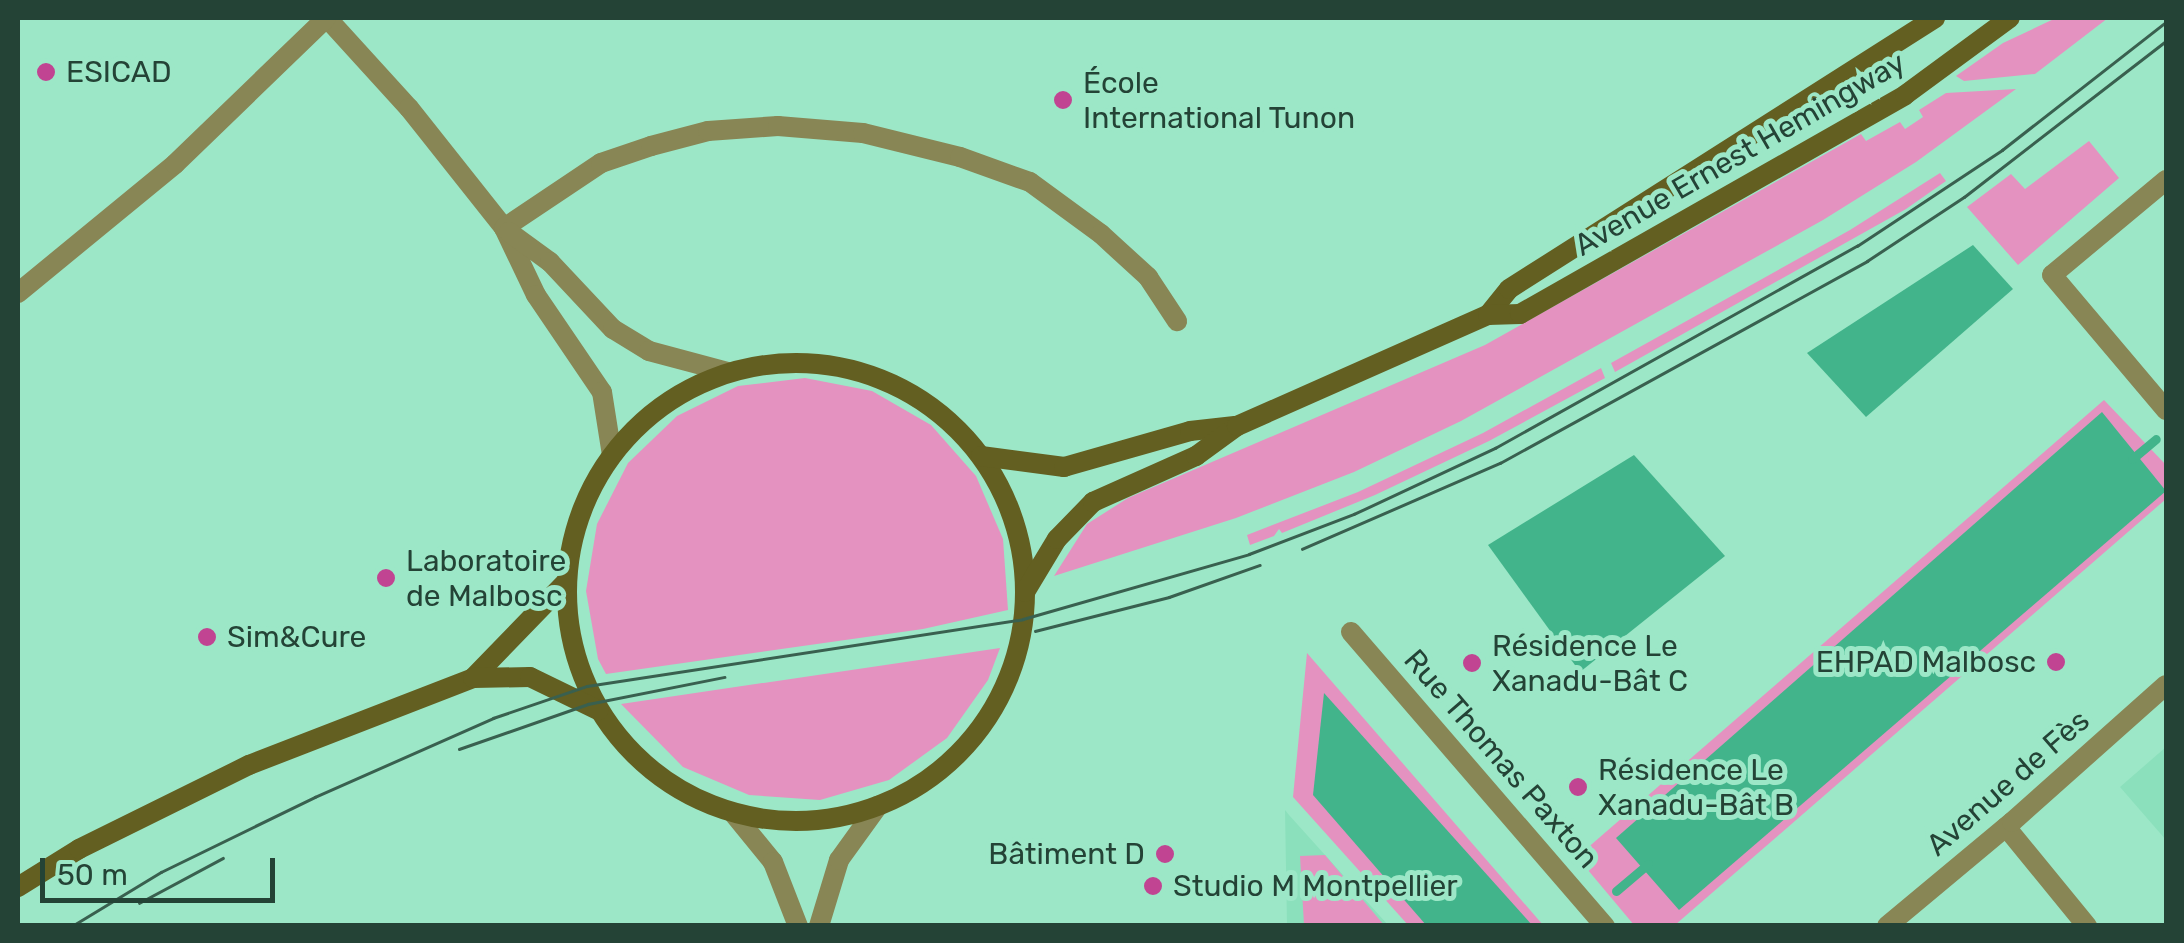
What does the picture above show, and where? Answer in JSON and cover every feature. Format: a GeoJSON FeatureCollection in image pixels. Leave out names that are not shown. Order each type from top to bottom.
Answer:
{"type":"FeatureCollection","features":[{"type":"Feature","properties":{"kind":"main road","name":"Avenue Ernest Hemingway"},"geometry":{"type":"LineString","coordinates":[[1488,316],[1509,289],[1935,18]]}},
{"type":"Feature","properties":{"kind":"main road","name":"Avenue Ernest Hemingway"},"geometry":{"type":"LineString","coordinates":[[1025,592],[1058,539],[1093,502],[1196,456],[1237,426],[1488,316],[1520,314],[1905,95],[2010,18]]}},
{"type":"Feature","properties":{"kind":"main road"},"geometry":{"type":"LineString","coordinates":[[808,362],[874,376],[922,400],[954,425],[981,456],[1010,513],[1020,544],[1025,592],[1021,635],[994,707],[972,739],[944,766],[912,789],[878,806],[830,819],[782,821],[703,802],[648,768],[600,711],[575,652],[567,582],[574,536],[612,455],[645,419],[684,391],[728,372],[808,362]]}},
{"type":"Feature","properties":{"kind":"main road","name":"Avenue Ernest Hemingway"},"geometry":{"type":"LineString","coordinates":[[981,456],[1064,467],[1190,431],[1237,426]]}},
{"type":"Feature","properties":{"kind":"main road"},"geometry":{"type":"LineString","coordinates":[[472,678],[567,582]]}},
{"type":"Feature","properties":{"kind":"main road"},"geometry":{"type":"LineString","coordinates":[[18,887],[79,849],[249,765],[472,678],[530,677],[600,711]]}},
{"type":"Feature","properties":{"kind":"street"},"geometry":{"type":"LineString","coordinates":[[18,293],[174,164],[326,18],[410,108],[504,228],[536,295],[574,345],[602,392],[612,455]]}},
{"type":"Feature","properties":{"kind":"street"},"geometry":{"type":"LineString","coordinates":[[504,228],[601,163],[650,146],[708,131],[778,126],[862,132],[960,157],[1030,182],[1100,234],[1148,277],[1178,320]]}},
{"type":"Feature","properties":{"kind":"street"},"geometry":{"type":"LineString","coordinates":[[2166,180],[2052,275],[2166,410]]}},
{"type":"Feature","properties":{"kind":"street"},"geometry":{"type":"LineString","coordinates":[[504,228],[550,262],[613,329],[649,351],[728,372]]}},
{"type":"Feature","properties":{"kind":"street","name":"Rue Thomas Paxton"},"geometry":{"type":"LineString","coordinates":[[1351,632],[1605,926]]}},
{"type":"Feature","properties":{"kind":"street","name":"Avenue de Fès"},"geometry":{"type":"LineString","coordinates":[[1887,926],[2006,828],[2166,686]]}},
{"type":"Feature","properties":{"kind":"street"},"geometry":{"type":"LineString","coordinates":[[820,926],[839,860],[878,806]]}},
{"type":"Feature","properties":{"kind":"street"},"geometry":{"type":"LineString","coordinates":[[733,812],[773,862],[798,926]]}},
{"type":"Feature","properties":{"kind":"street"},"geometry":{"type":"LineString","coordinates":[[2006,828],[2087,926]]}},
{"type":"Feature","properties":{"kind":"shaded area"},"geometry":{"type":"Polygon","coordinates":[[[2056,18],[2108,18],[2035,74],[1964,81],[1956,76],[2003,43],[2056,18]]]}},
{"type":"Feature","properties":{"kind":"shaded area"},"geometry":{"type":"Polygon","coordinates":[[[2016,89],[1916,162],[1823,220],[1461,421],[1354,472],[1236,518],[1054,576],[1087,524],[1128,498],[1485,345],[1861,134],[1866,141],[1900,122],[1905,129],[1923,117],[1919,110],[1946,93],[2016,89]]]}},
{"type":"Feature","properties":{"kind":"shaded area"},"geometry":{"type":"Polygon","coordinates":[[[2089,141],[2119,178],[2018,265],[1967,207],[2011,174],[2025,189],[2089,141]]]}},
{"type":"Feature","properties":{"kind":"shaded area"},"geometry":{"type":"Polygon","coordinates":[[[1940,173],[1946,181],[1906,209],[1615,372],[1611,363],[1850,230],[1940,173]]]}},
{"type":"Feature","properties":{"kind":"shaded area"},"geometry":{"type":"Polygon","coordinates":[[[1973,245],[2013,289],[1866,417],[1807,353],[1973,245]]]}},
{"type":"Feature","properties":{"kind":"shaded area"},"geometry":{"type":"Polygon","coordinates":[[[1601,368],[1605,378],[1489,441],[1375,495],[1282,533],[1279,529],[1274,536],[1250,545],[1247,535],[1358,492],[1483,433],[1601,368]]]}},
{"type":"Feature","properties":{"kind":"shaded area"},"geometry":{"type":"Polygon","coordinates":[[[805,378],[872,391],[931,425],[976,476],[1003,539],[1008,610],[923,629],[606,674],[598,659],[586,591],[597,524],[628,463],[677,416],[738,386],[805,378]]]}},
{"type":"Feature","properties":{"kind":"shaded area"},"geometry":{"type":"Polygon","coordinates":[[[2104,400],[2166,465],[2166,499],[1675,925],[1634,925],[1577,857],[2104,400]]]}},
{"type":"Feature","properties":{"kind":"shaded area"},"geometry":{"type":"Polygon","coordinates":[[[2102,412],[2166,491],[1679,910],[1616,838],[2102,412]]]}},
{"type":"Feature","properties":{"kind":"shaded area"},"geometry":{"type":"Polygon","coordinates":[[[1634,455],[1725,556],[1580,672],[1488,545],[1634,455]]]}},
{"type":"Feature","properties":{"kind":"shaded area"},"geometry":{"type":"Polygon","coordinates":[[[1000,648],[988,680],[947,738],[889,780],[820,800],[749,795],[683,767],[621,704],[1000,648]]]}},
{"type":"Feature","properties":{"kind":"shaded area"},"geometry":{"type":"Polygon","coordinates":[[[1307,653],[1543,925],[1408,925],[1293,797],[1307,653]]]}},
{"type":"Feature","properties":{"kind":"shaded area"},"geometry":{"type":"Polygon","coordinates":[[[1324,693],[1532,925],[1426,925],[1313,795],[1324,693]]]}},
{"type":"Feature","properties":{"kind":"shaded area"},"geometry":{"type":"Polygon","coordinates":[[[2166,747],[2166,840],[2120,787],[2166,747]]]}},
{"type":"Feature","properties":{"kind":"shaded area"},"geometry":{"type":"Polygon","coordinates":[[[1285,810],[1289,815],[1388,925],[1287,925],[1285,810]]]}},
{"type":"Feature","properties":{"kind":"shaded area"},"geometry":{"type":"Polygon","coordinates":[[[1325,855],[1384,925],[1304,925],[1300,856],[1325,855]]]}},
{"type":"Feature","properties":{"kind":"waterway"},"geometry":{"type":"LineString","coordinates":[[2132,459],[2156,439]]}},
{"type":"Feature","properties":{"kind":"waterway"},"geometry":{"type":"LineString","coordinates":[[1616,891],[1648,864]]}},
{"type":"Feature","properties":{"kind":"tram line"},"geometry":{"type":"LineString","coordinates":[[72,926],[161,872],[315,797],[493,718],[587,686],[1023,619],[1249,554],[1354,514],[1495,448],[1857,246],[2002,150],[2166,22]]}},
{"type":"Feature","properties":{"kind":"tram line"},"geometry":{"type":"LineString","coordinates":[[1302,549],[1500,463],[1867,261],[1964,197],[2166,41]]}},
{"type":"Feature","properties":{"kind":"tram line"},"geometry":{"type":"LineString","coordinates":[[1035,631],[1169,597],[1260,565]]}},
{"type":"Feature","properties":{"kind":"tram line"},"geometry":{"type":"LineString","coordinates":[[459,749],[588,704],[724,677]]}},
{"type":"Feature","properties":{"kind":"tram line"},"geometry":{"type":"LineString","coordinates":[[139,903],[223,858]]}},
{"type":"Feature","properties":{"kind":"place","name":"ESICAD"},"geometry":{"type":"Point","coordinates":[46,72]}},
{"type":"Feature","properties":{"kind":"place","name":"École International Tunon"},"geometry":{"type":"Point","coordinates":[1063,100]}},
{"type":"Feature","properties":{"kind":"place","name":"Laboratoire de Malbosc"},"geometry":{"type":"Point","coordinates":[386,578]}},
{"type":"Feature","properties":{"kind":"place","name":"Sim&Cure"},"geometry":{"type":"Point","coordinates":[207,637]}},
{"type":"Feature","properties":{"kind":"place","name":"EHPAD Malbosc"},"geometry":{"type":"Point","coordinates":[2056,662]}},
{"type":"Feature","properties":{"kind":"place","name":"Résidence Le Xanadu-Bât C"},"geometry":{"type":"Point","coordinates":[1472,663]}},
{"type":"Feature","properties":{"kind":"place","name":"Résidence Le Xanadu-Bât B"},"geometry":{"type":"Point","coordinates":[1578,787]}},
{"type":"Feature","properties":{"kind":"place","name":"Bâtiment D"},"geometry":{"type":"Point","coordinates":[1165,854]}},
{"type":"Feature","properties":{"kind":"place","name":"Studio M Montpellier"},"geometry":{"type":"Point","coordinates":[1153,886]}}]}
